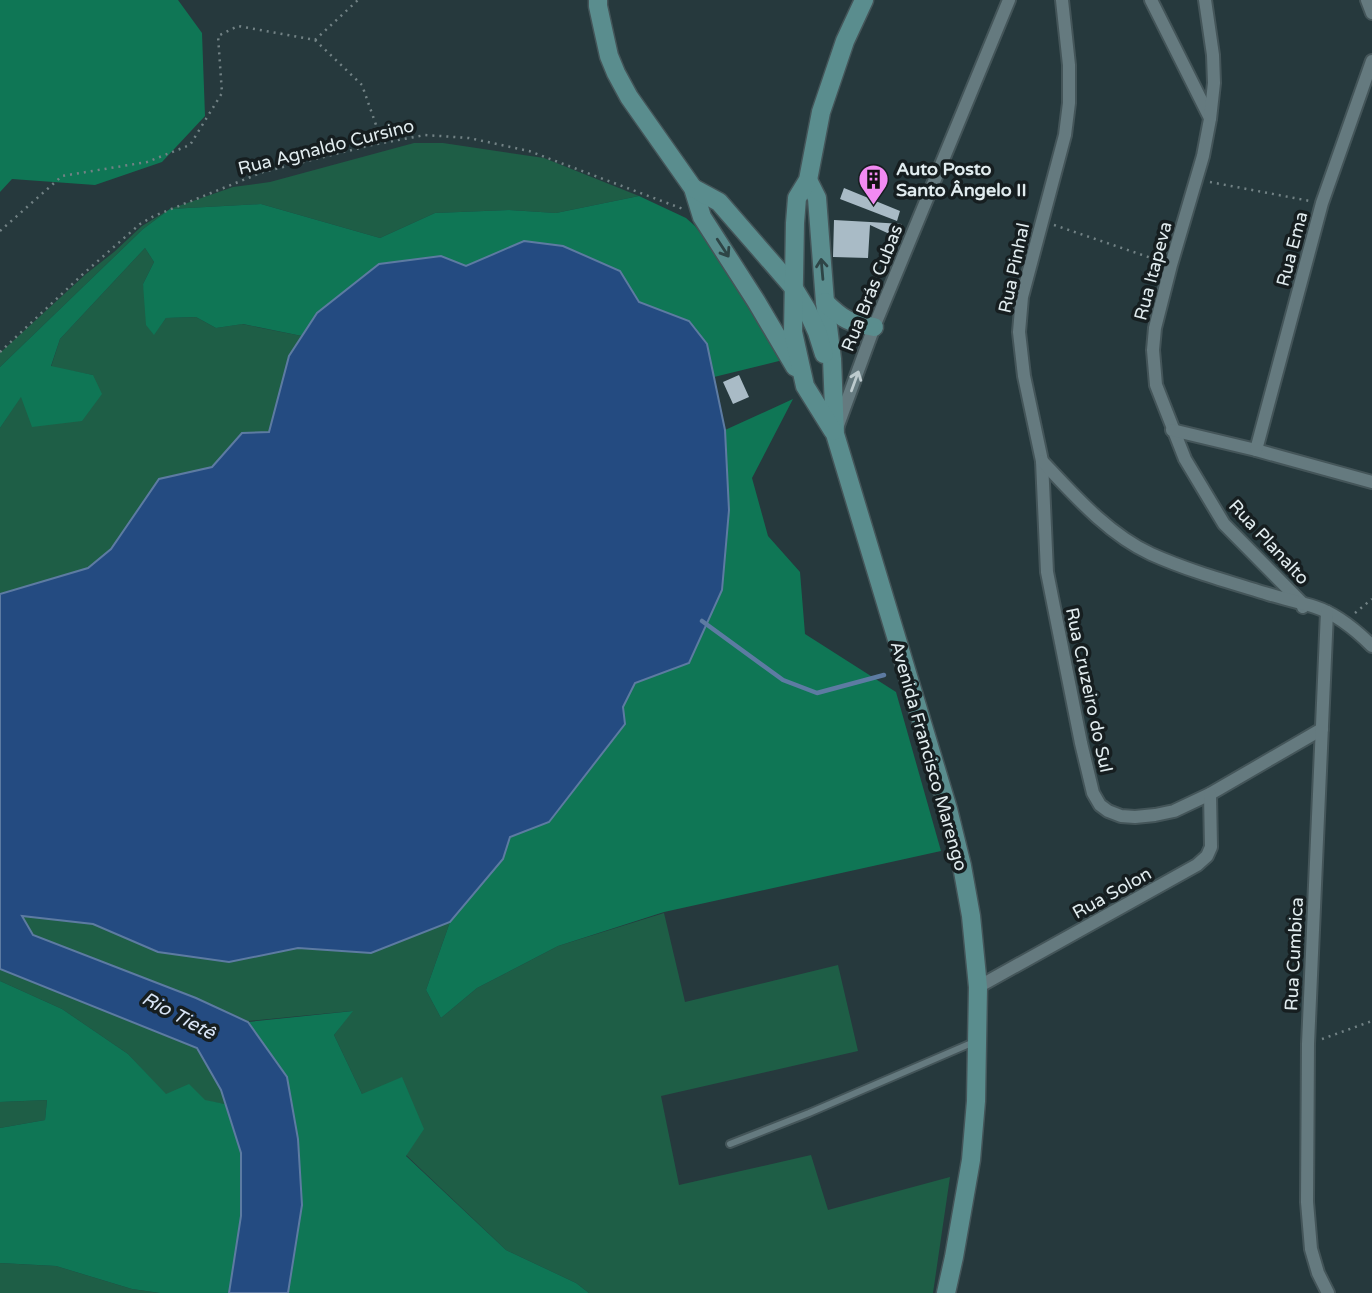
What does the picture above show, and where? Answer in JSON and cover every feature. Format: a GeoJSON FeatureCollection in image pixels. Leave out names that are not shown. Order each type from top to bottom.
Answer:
{"type":"FeatureCollection","features":[{"type":"Feature","properties":{"kind":"main road"},"geometry":{"type":"LineString","coordinates":[[598,0],[612,64],[629,97],[693,188],[702,217],[768,320],[805,386]]}},
{"type":"Feature","properties":{"kind":"main road"},"geometry":{"type":"LineString","coordinates":[[603,29],[611,0]]}},
{"type":"Feature","properties":{"kind":"main road","name":"Avenida Francisco Marengo"},"geometry":{"type":"LineString","coordinates":[[835,435],[805,386],[793,332],[797,198],[808,180],[821,112],[845,41],[864,0]]}},
{"type":"Feature","properties":{"kind":"main road","name":"Avenida Francisco Marengo"},"geometry":{"type":"LineString","coordinates":[[808,180],[817,198],[829,325],[835,435],[948,809],[971,916],[978,987],[975,1101],[971,1160],[946,1293]]}},
{"type":"Feature","properties":{"kind":"main road"},"geometry":{"type":"LineString","coordinates":[[693,188],[719,202],[793,287],[817,332],[833,384]]}},
{"type":"Feature","properties":{"kind":"main road"},"geometry":{"type":"LineString","coordinates":[[762,251],[795,244]]}},
{"type":"Feature","properties":{"kind":"main road"},"geometry":{"type":"LineString","coordinates":[[825,302],[841,319],[874,327]]}},
{"type":"Feature","properties":{"kind":"street","name":"Rua Brás Cubas"},"geometry":{"type":"LineString","coordinates":[[835,435],[874,327],[1009,0]]}},
{"type":"Feature","properties":{"kind":"street","name":"Rua Pinhal"},"geometry":{"type":"LineString","coordinates":[[1042,461],[1024,376],[1019,331],[1022,297],[1065,135],[1069,103],[1069,65],[1062,0]]}},
{"type":"Feature","properties":{"kind":"street"},"geometry":{"type":"LineString","coordinates":[[1151,0],[1210,119]]}},
{"type":"Feature","properties":{"kind":"street","name":"Rua Itapeva"},"geometry":{"type":"LineString","coordinates":[[1172,430],[1156,385],[1153,350],[1155,328],[1203,156],[1210,119],[1214,83],[1213,55],[1205,0]]}},
{"type":"Feature","properties":{"kind":"street"},"geometry":{"type":"LineString","coordinates":[[1367,0],[1372,13]]}},
{"type":"Feature","properties":{"kind":"street","name":"Rua Ema"},"geometry":{"type":"LineString","coordinates":[[1256,450],[1322,203],[1372,61]]}},
{"type":"Feature","properties":{"kind":"street"},"geometry":{"type":"LineString","coordinates":[[1172,430],[1372,482]]}},
{"type":"Feature","properties":{"kind":"street","name":"Rua Planalto"},"geometry":{"type":"LineString","coordinates":[[1172,430],[1185,459],[1224,524],[1302,605],[1327,612],[1344,622],[1372,646]]}},
{"type":"Feature","properties":{"kind":"street"},"geometry":{"type":"LineString","coordinates":[[1042,461],[1096,515],[1124,539],[1148,553],[1173,564],[1302,605]]}},
{"type":"Feature","properties":{"kind":"street","name":"Rua Cruzeiro do Sul"},"geometry":{"type":"LineString","coordinates":[[1042,461],[1047,572],[1087,771],[1093,793],[1100,805],[1121,816],[1135,817],[1174,811],[1210,794],[1322,730]]}},
{"type":"Feature","properties":{"kind":"street","name":"Rua Cumbica"},"geometry":{"type":"LineString","coordinates":[[1327,612],[1308,1044],[1307,1202],[1311,1250],[1328,1293]]}},
{"type":"Feature","properties":{"kind":"street","name":"Rua Solon"},"geometry":{"type":"LineString","coordinates":[[978,987],[1198,865],[1211,847],[1210,794]]}},
{"type":"Feature","properties":{"kind":"lane"},"geometry":{"type":"LineString","coordinates":[[730,1144],[977,1041]]}},
{"type":"Feature","properties":{"kind":"path"},"geometry":{"type":"LineString","coordinates":[[315,40],[358,0]]}},
{"type":"Feature","properties":{"kind":"path"},"geometry":{"type":"LineString","coordinates":[[0,231],[62,176],[147,162],[190,145],[222,93],[218,36],[238,26],[315,40],[362,85],[382,142]]}},
{"type":"Feature","properties":{"kind":"path","name":"Rua Agnaldo Cursino"},"geometry":{"type":"LineString","coordinates":[[0,352],[83,274],[154,216],[263,172],[382,142],[425,135],[446,135],[529,151],[702,217]]}},
{"type":"Feature","properties":{"kind":"path"},"geometry":{"type":"LineString","coordinates":[[1196,180],[1322,203]]}},
{"type":"Feature","properties":{"kind":"path"},"geometry":{"type":"LineString","coordinates":[[1041,221],[1171,265]]}},
{"type":"Feature","properties":{"kind":"path"},"geometry":{"type":"LineString","coordinates":[[1344,622],[1372,599]]}},
{"type":"Feature","properties":{"kind":"path"},"geometry":{"type":"LineString","coordinates":[[1308,1044],[1372,1021]]}},
{"type":"Feature","properties":{"kind":"green space"},"geometry":{"type":"Polygon","coordinates":[[[0,0],[178,0],[202,33],[205,116],[162,162],[95,185],[12,179],[0,192],[0,0]]]}},
{"type":"Feature","properties":{"kind":"green space"},"geometry":{"type":"Polygon","coordinates":[[[414,143],[443,143],[544,158],[639,196],[556,213],[509,210],[435,213],[380,238],[261,204],[170,209],[233,187],[270,182],[414,143]]]}},
{"type":"Feature","properties":{"kind":"green space"},"geometry":{"type":"Polygon","coordinates":[[[639,196],[686,218],[695,226],[731,273],[783,360],[714,377],[707,344],[689,321],[639,302],[620,271],[524,241],[466,266],[441,256],[317,313],[302,336],[243,324],[216,328],[196,317],[166,318],[154,335],[146,325],[143,284],[154,262],[145,248],[60,339],[51,366],[93,375],[102,394],[82,421],[32,427],[21,397],[0,428],[0,367],[143,229],[170,209],[261,204],[380,238],[435,213],[509,210],[556,213],[639,196]]]}},
{"type":"Feature","properties":{"kind":"green space"},"geometry":{"type":"Polygon","coordinates":[[[170,209],[143,229],[0,367],[0,353],[142,226],[170,209]]]}},
{"type":"Feature","properties":{"kind":"green space"},"geometry":{"type":"Polygon","coordinates":[[[145,248],[154,262],[143,284],[154,334],[166,318],[196,317],[216,328],[242,324],[302,336],[289,356],[269,433],[242,433],[212,467],[159,479],[111,549],[88,568],[0,594],[0,428],[21,396],[93,375],[51,367],[60,339],[145,248]]]}},
{"type":"Feature","properties":{"kind":"green space"},"geometry":{"type":"Polygon","coordinates":[[[793,399],[752,478],[768,536],[800,572],[805,634],[896,692],[941,851],[664,912],[558,946],[477,988],[441,1018],[426,990],[450,922],[502,859],[510,837],[549,821],[625,724],[623,707],[635,683],[689,662],[729,510],[725,430],[793,399]]]}},
{"type":"Feature","properties":{"kind":"green space"},"geometry":{"type":"Polygon","coordinates":[[[664,913],[685,1002],[838,965],[858,1051],[661,1096],[679,1185],[811,1155],[828,1210],[950,1177],[933,1293],[589,1293],[576,1283],[506,1250],[406,1155],[362,1094],[334,1035],[352,1011],[248,1021],[33,935],[21,915],[93,924],[158,952],[229,962],[298,948],[371,953],[450,922],[426,990],[441,1018],[477,988],[558,946],[664,913]]]}},
{"type":"Feature","properties":{"kind":"green space"},"geometry":{"type":"Polygon","coordinates":[[[0,969],[197,1047],[221,1090],[225,1104],[166,1095],[128,1054],[62,1009],[0,981],[0,969]]]}},
{"type":"Feature","properties":{"kind":"green space"},"geometry":{"type":"Polygon","coordinates":[[[0,981],[62,1009],[128,1054],[166,1094],[189,1084],[205,1100],[225,1104],[241,1153],[241,1216],[229,1293],[160,1293],[132,1289],[56,1266],[0,1263],[0,1128],[45,1120],[47,1100],[0,1102],[0,981]]]}},
{"type":"Feature","properties":{"kind":"green space"},"geometry":{"type":"Polygon","coordinates":[[[353,1011],[334,1035],[362,1094],[402,1077],[424,1129],[406,1156],[506,1250],[576,1283],[589,1293],[288,1293],[302,1205],[298,1139],[287,1077],[248,1022],[353,1011]]]}},
{"type":"Feature","properties":{"kind":"green space"},"geometry":{"type":"Polygon","coordinates":[[[47,1100],[45,1120],[0,1128],[0,1102],[47,1100]]]}},
{"type":"Feature","properties":{"kind":"green space"},"geometry":{"type":"Polygon","coordinates":[[[0,1263],[56,1266],[132,1289],[160,1293],[0,1293],[0,1263]]]}},
{"type":"Feature","properties":{"kind":"water","name":"Rio Tietê"},"geometry":{"type":"Polygon","coordinates":[[[524,241],[563,246],[620,271],[639,302],[689,321],[707,344],[725,430],[729,510],[722,590],[689,663],[635,683],[623,707],[625,724],[549,822],[510,837],[503,859],[450,922],[371,953],[298,948],[229,962],[158,952],[93,924],[22,916],[33,935],[196,998],[248,1022],[287,1077],[298,1139],[302,1205],[288,1293],[229,1293],[241,1216],[241,1153],[221,1090],[197,1048],[0,969],[0,594],[88,568],[111,549],[159,479],[212,467],[242,433],[269,432],[289,356],[317,313],[379,264],[441,256],[466,266],[524,241]]]}},
{"type":"Feature","properties":{"kind":"building","name":"Auto Posto Santo Ângelo II"},"geometry":{"type":"Polygon","coordinates":[[[844,188],[900,211],[897,221],[840,199],[844,188]]]}},
{"type":"Feature","properties":{"kind":"building","name":"Auto Posto Santo Ângelo II"},"geometry":{"type":"Polygon","coordinates":[[[834,220],[902,224],[896,237],[870,225],[868,258],[833,257],[834,220]]]}},
{"type":"Feature","properties":{"kind":"building"},"geometry":{"type":"Polygon","coordinates":[[[739,375],[749,397],[733,404],[723,382],[739,375]]]}},
{"type":"Feature","properties":{"kind":"waterway"},"geometry":{"type":"LineString","coordinates":[[702,621],[783,680],[817,693],[884,675]]}},
{"type":"Feature","properties":{"kind":"place","name":"Auto Posto Santo Ângelo II"},"geometry":{"type":"Point","coordinates":[873,206]}}]}
